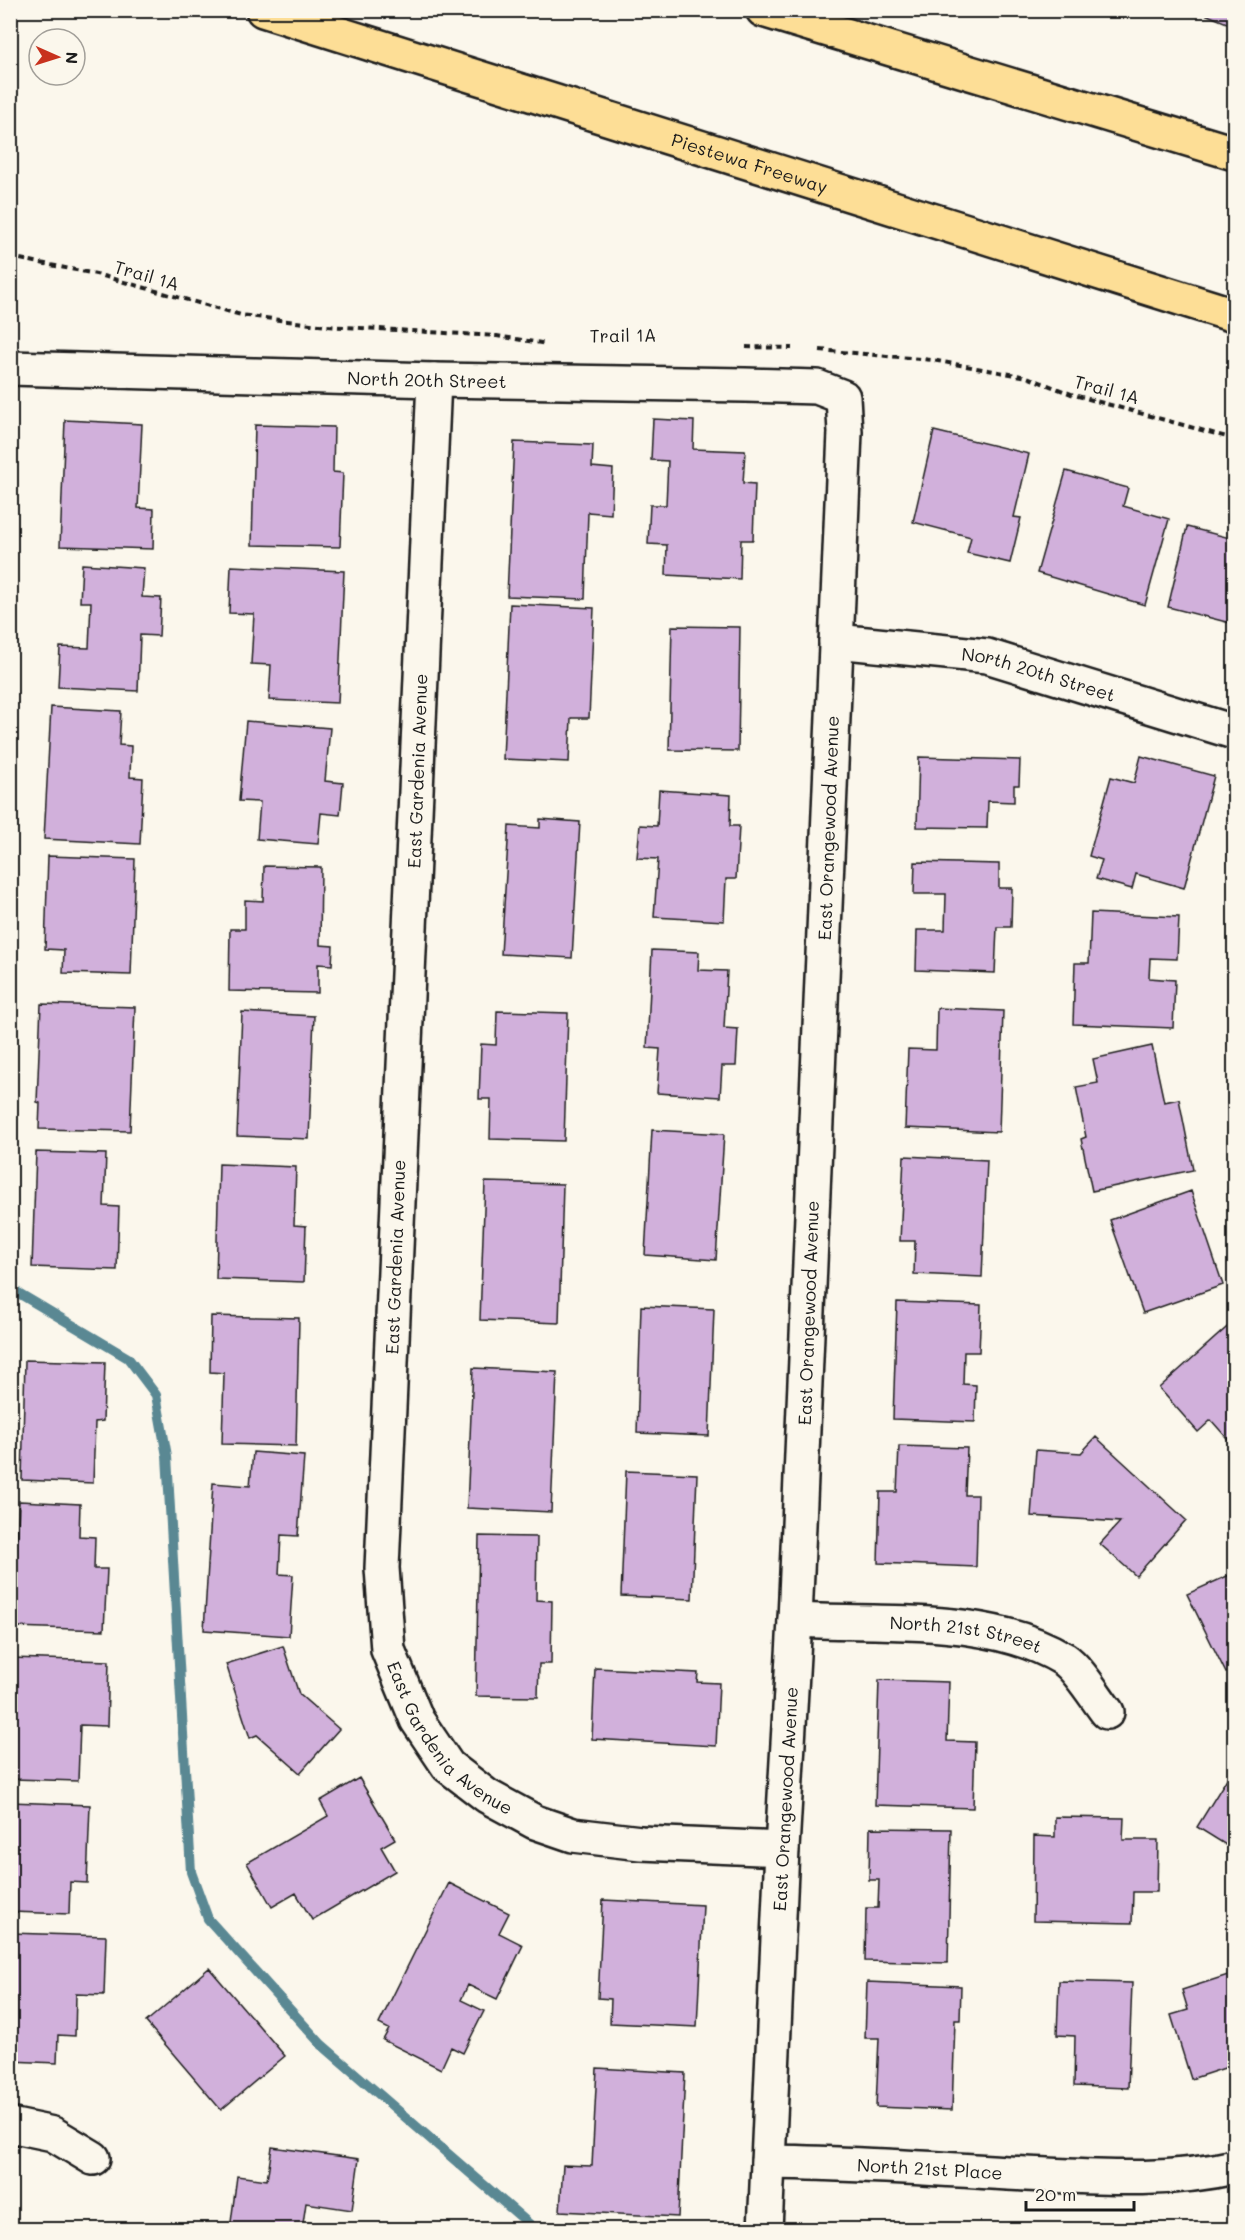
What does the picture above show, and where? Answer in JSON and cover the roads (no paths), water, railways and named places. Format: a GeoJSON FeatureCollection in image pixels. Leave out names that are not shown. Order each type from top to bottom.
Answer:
{"type":"FeatureCollection","features":[{"type":"Feature","properties":{"kind":"highway","name":"Piestewa Freeway"},"geometry":{"type":"LineString","coordinates":[[263,10],[1234,315]]}},
{"type":"Feature","properties":{"kind":"highway"},"geometry":{"type":"LineString","coordinates":[[764,10],[1234,153]]}},
{"type":"Feature","properties":{"kind":"street","name":"North 20th Street"},"geometry":{"type":"LineString","coordinates":[[10,368],[434,380],[817,387],[843,397]]}},
{"type":"Feature","properties":{"kind":"street","name":"East Gardenia Avenue"},"geometry":{"type":"LineString","coordinates":[[434,380],[382,1568],[388,1650],[417,1720],[448,1766],[487,1796],[535,1822],[573,1835],[641,1843],[782,1849]]}},
{"type":"Feature","properties":{"kind":"street","name":"East Orangewood Avenue"},"geometry":{"type":"LineString","coordinates":[[765,2229],[795,1620],[845,432],[843,397]]}},
{"type":"Feature","properties":{"kind":"street","name":"North 20th Street"},"geometry":{"type":"LineString","coordinates":[[836,641],[987,656],[1234,732]]}},
{"type":"Feature","properties":{"kind":"street","name":"North 21st Street"},"geometry":{"type":"LineString","coordinates":[[795,1620],[958,1626],[1012,1636],[1066,1660],[1107,1712]]}},
{"type":"Feature","properties":{"kind":"street"},"geometry":{"type":"LineString","coordinates":[[10,2125],[53,2134],[93,2158]]}},
{"type":"Feature","properties":{"kind":"street","name":"North 21st Place"},"geometry":{"type":"LineString","coordinates":[[768,2162],[1153,2178],[1212,2172],[1234,2167]]}},
{"type":"Feature","properties":{"kind":"waterway"},"geometry":{"type":"LineString","coordinates":[[10,1288],[128,1358],[156,1395],[167,1456],[191,1872],[208,1919],[321,2044],[536,2230]]}}]}
